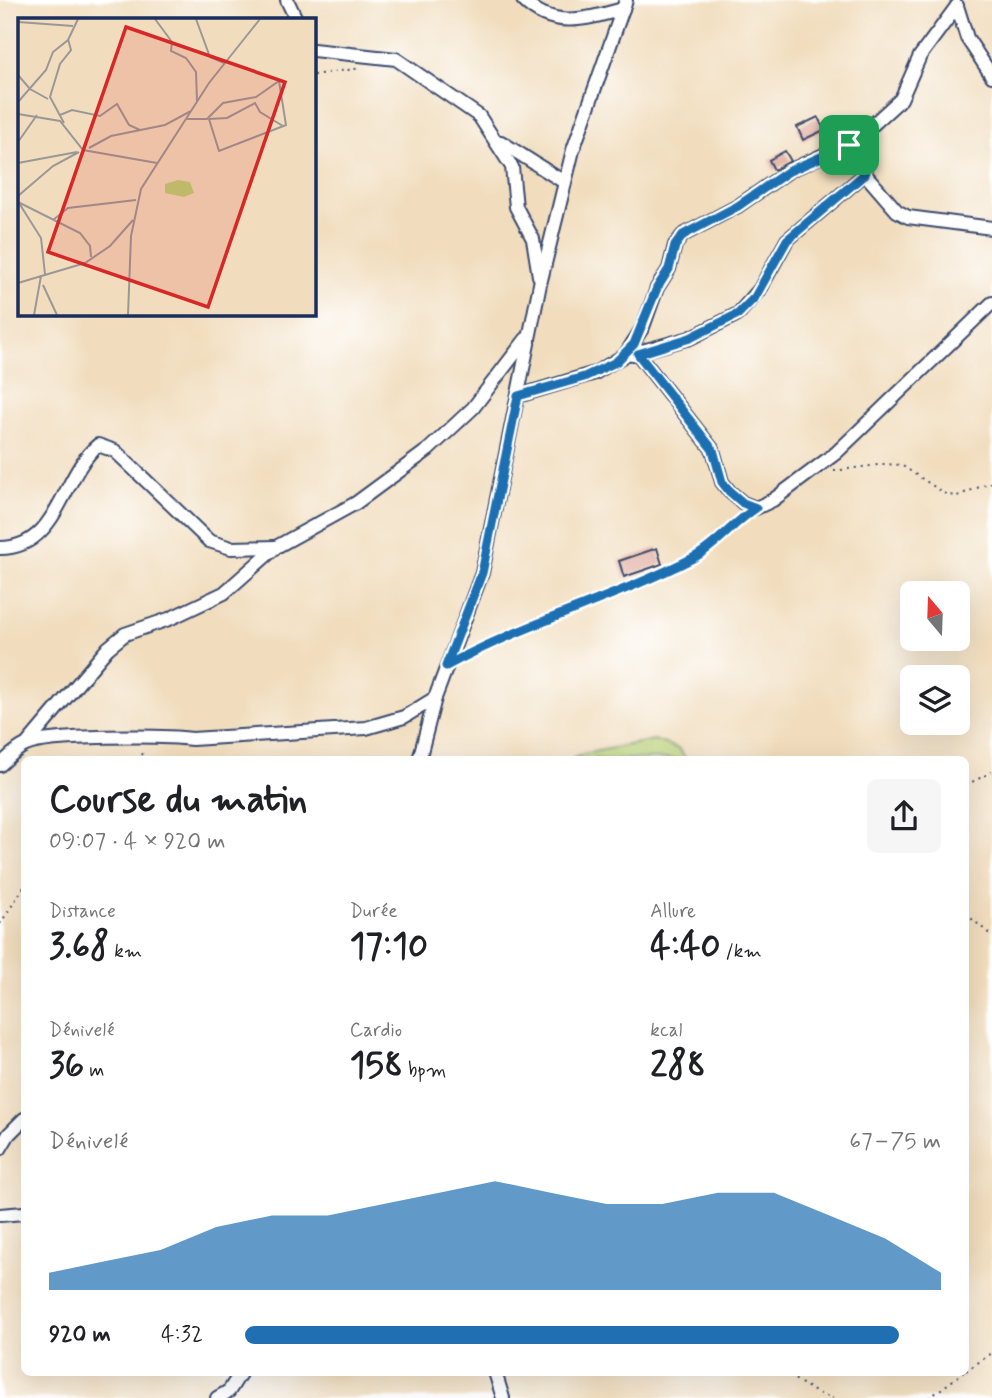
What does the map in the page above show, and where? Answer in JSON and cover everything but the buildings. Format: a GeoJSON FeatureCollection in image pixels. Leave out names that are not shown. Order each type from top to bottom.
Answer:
{"type":"FeatureCollection","features":[{"type":"Feature","properties":{"kind":"street"},"geometry":{"type":"LineString","coordinates":[[286,0],[295,18]]}},
{"type":"Feature","properties":{"kind":"street"},"geometry":{"type":"LineString","coordinates":[[523,0],[541,14],[556,20],[572,21],[624,5]]}},
{"type":"Feature","properties":{"kind":"street"},"geometry":{"type":"LineString","coordinates":[[420,756],[435,698],[482,573],[540,284],[564,182],[624,5]]}},
{"type":"Feature","properties":{"kind":"street"},"geometry":{"type":"LineString","coordinates":[[632,354],[657,288],[669,269],[675,246],[683,235],[738,206],[789,171],[849,145],[901,99],[920,56],[957,6],[967,38],[992,76]]}},
{"type":"Feature","properties":{"kind":"street"},"geometry":{"type":"LineString","coordinates":[[315,50],[396,59],[479,116],[512,167],[516,207],[533,239],[540,284]]}},
{"type":"Feature","properties":{"kind":"street"},"geometry":{"type":"LineString","coordinates":[[495,138],[564,182]]}},
{"type":"Feature","properties":{"kind":"street"},"geometry":{"type":"LineString","coordinates":[[849,145],[865,174],[897,211],[908,217],[992,228]]}},
{"type":"Feature","properties":{"kind":"street"},"geometry":{"type":"LineString","coordinates":[[518,396],[595,373],[632,354],[690,338],[738,314],[755,297],[787,240],[865,174]]}},
{"type":"Feature","properties":{"kind":"street"},"geometry":{"type":"LineString","coordinates":[[632,354],[713,450],[722,482],[729,491],[743,503],[756,508],[773,500],[836,453],[992,303]]}},
{"type":"Feature","properties":{"kind":"street"},"geometry":{"type":"LineString","coordinates":[[0,765],[27,744],[108,648],[125,634],[169,619],[224,593],[276,547],[356,503],[450,431],[493,386],[530,332]]}},
{"type":"Feature","properties":{"kind":"street"},"geometry":{"type":"LineString","coordinates":[[0,548],[28,543],[42,530],[85,460],[98,444],[116,451],[209,541],[231,548],[276,547]]}},
{"type":"Feature","properties":{"kind":"street"},"geometry":{"type":"LineString","coordinates":[[27,744],[97,737],[173,736],[192,739],[366,728],[404,717],[435,698]]}},
{"type":"Feature","properties":{"kind":"street"},"geometry":{"type":"LineString","coordinates":[[0,1149],[9,1134],[21,1122]]}},
{"type":"Feature","properties":{"kind":"street"},"geometry":{"type":"LineString","coordinates":[[0,1215],[21,1213]]}},
{"type":"Feature","properties":{"kind":"street"},"geometry":{"type":"LineString","coordinates":[[218,1398],[229,1391],[238,1376]]}},
{"type":"Feature","properties":{"kind":"street"},"geometry":{"type":"LineString","coordinates":[[496,1376],[503,1398]]}},
{"type":"Feature","properties":{"kind":"path"},"geometry":{"type":"LineString","coordinates":[[315,75],[362,68]]}},
{"type":"Feature","properties":{"kind":"path"},"geometry":{"type":"LineString","coordinates":[[832,472],[884,464],[901,465],[947,495],[957,496],[992,482]]}},
{"type":"Feature","properties":{"kind":"path"},"geometry":{"type":"LineString","coordinates":[[466,655],[695,557],[756,508]]}},
{"type":"Feature","properties":{"kind":"path"},"geometry":{"type":"LineString","coordinates":[[969,784],[992,772]]}},
{"type":"Feature","properties":{"kind":"path"},"geometry":{"type":"LineString","coordinates":[[0,924],[21,892]]}},
{"type":"Feature","properties":{"kind":"path"},"geometry":{"type":"LineString","coordinates":[[969,917],[992,936]]}},
{"type":"Feature","properties":{"kind":"path"},"geometry":{"type":"LineString","coordinates":[[969,1368],[992,1355]]}},
{"type":"Feature","properties":{"kind":"path"},"geometry":{"type":"LineString","coordinates":[[789,1376],[817,1393],[833,1398]]}},
{"type":"Feature","properties":{"kind":"path"},"geometry":{"type":"LineString","coordinates":[[929,1398],[958,1376]]}},
{"type":"Feature","properties":{"kind":"green space"},"geometry":{"type":"Polygon","coordinates":[[[654,740],[679,749],[684,756],[579,756],[654,740]]]}},
{"type":"Feature","properties":{"kind":"route"},"geometry":{"type":"LineString","coordinates":[[849,145],[865,174],[787,240],[760,289],[747,306],[726,322],[711,329],[638,354],[717,456],[722,482],[743,503],[756,508],[695,557],[486,644],[446,666],[482,573],[518,396],[584,377],[616,362],[634,344],[643,327],[657,288],[669,269],[675,246],[683,235],[758,194],[789,171],[849,145]]}}]}
